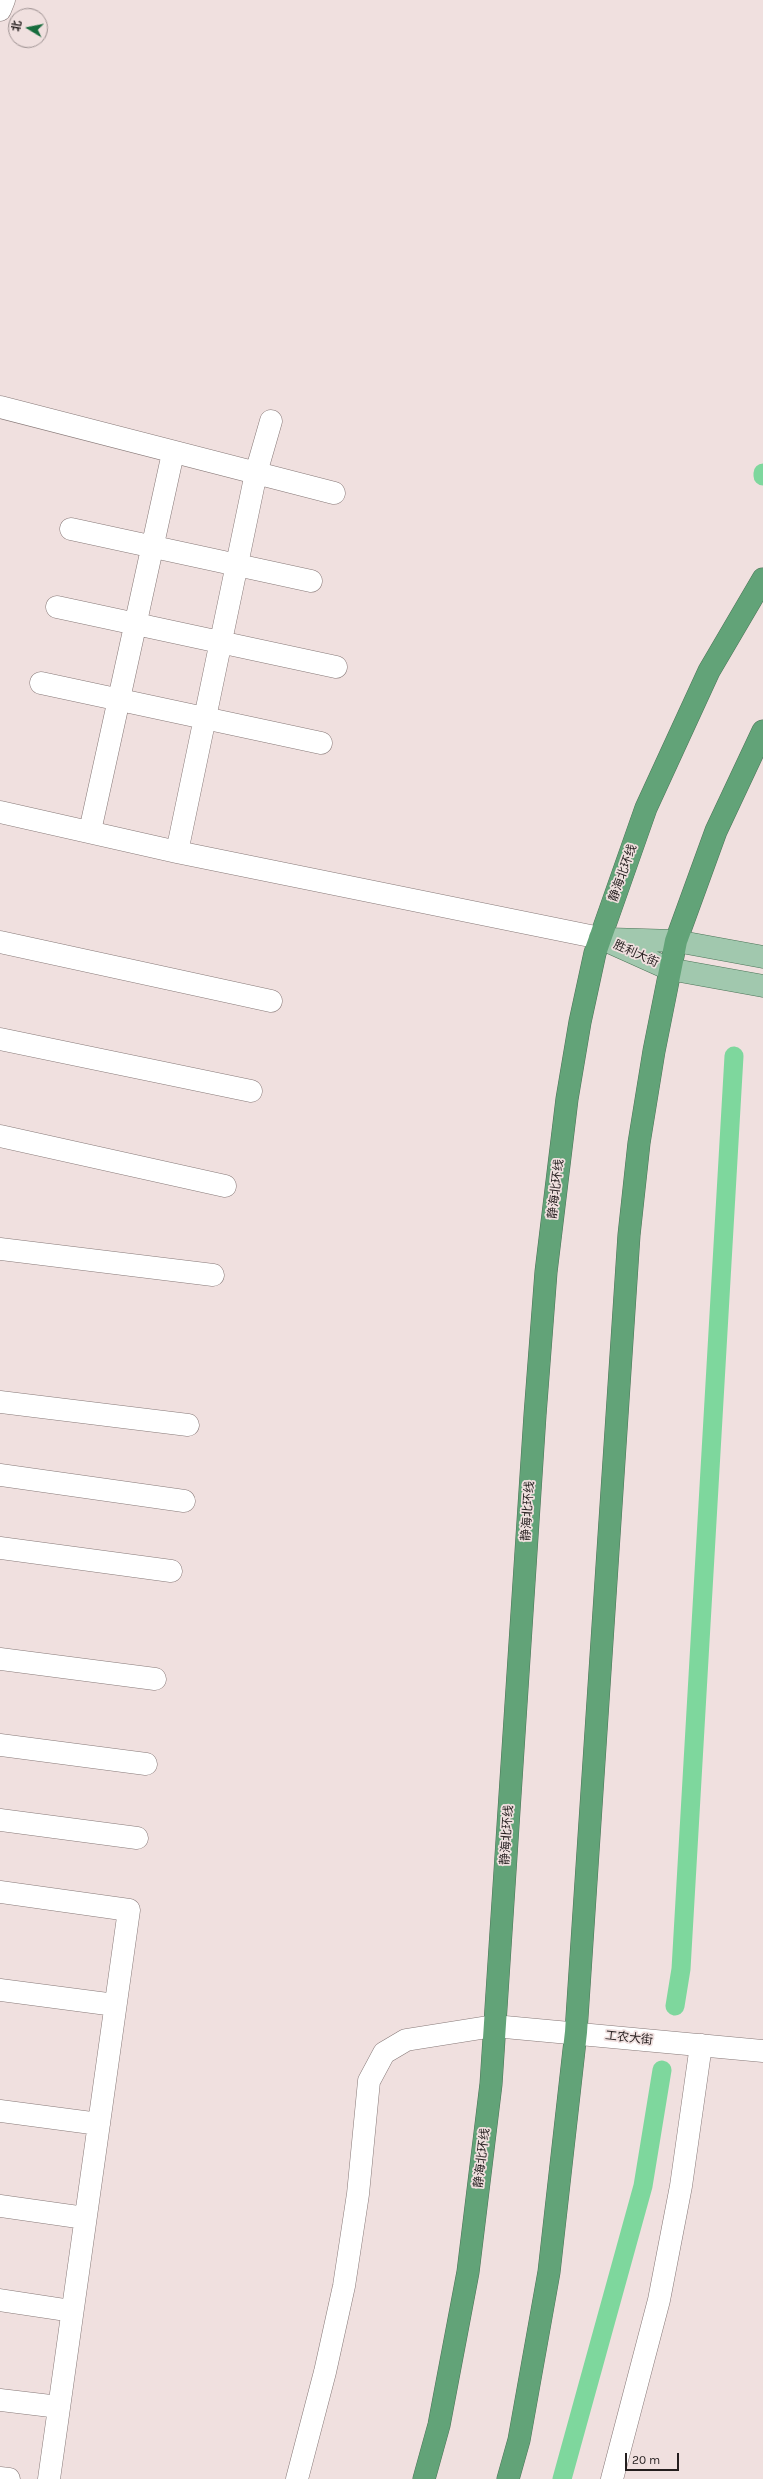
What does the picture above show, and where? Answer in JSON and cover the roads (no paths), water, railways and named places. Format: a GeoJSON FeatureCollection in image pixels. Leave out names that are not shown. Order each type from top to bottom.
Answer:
{"type":"FeatureCollection","features":[{"type":"Feature","properties":{"kind":"highway","name":"静海北环线"},"geometry":{"type":"LineString","coordinates":[[424,2479],[439,2425],[468,2272],[491,2084],[534,1415],[546,1272],[567,1099],[588,984],[600,938],[646,808],[709,671],[763,578]]}},
{"type":"Feature","properties":{"kind":"highway"},"geometry":{"type":"LineString","coordinates":[[508,2479],[519,2440],[549,2272],[576,2032],[629,1235],[639,1143],[676,940],[716,831],[763,731]]}},
{"type":"Feature","properties":{"kind":"main road","name":"胜利大街"},"geometry":{"type":"LineString","coordinates":[[600,938],[676,940],[763,957]]}},
{"type":"Feature","properties":{"kind":"main road","name":"胜利大街"},"geometry":{"type":"LineString","coordinates":[[600,938],[670,969],[763,986]]}},
{"type":"Feature","properties":{"kind":"street"},"geometry":{"type":"LineString","coordinates":[[0,10],[4,0]]}},
{"type":"Feature","properties":{"kind":"street"},"geometry":{"type":"LineString","coordinates":[[0,407],[173,453],[334,493]]}},
{"type":"Feature","properties":{"kind":"street"},"geometry":{"type":"LineString","coordinates":[[177,852],[256,473],[271,422]]}},
{"type":"Feature","properties":{"kind":"street"},"geometry":{"type":"LineString","coordinates":[[90,831],[173,453]]}},
{"type":"Feature","properties":{"kind":"street"},"geometry":{"type":"LineString","coordinates":[[71,529],[311,581]]}},
{"type":"Feature","properties":{"kind":"street"},"geometry":{"type":"LineString","coordinates":[[57,606],[336,667]]}},
{"type":"Feature","properties":{"kind":"street"},"geometry":{"type":"LineString","coordinates":[[42,683],[321,743]]}},
{"type":"Feature","properties":{"kind":"street"},"geometry":{"type":"LineString","coordinates":[[0,812],[90,831],[177,852],[600,938]]}},
{"type":"Feature","properties":{"kind":"street"},"geometry":{"type":"LineString","coordinates":[[0,942],[271,1001]]}},
{"type":"Feature","properties":{"kind":"street"},"geometry":{"type":"LineString","coordinates":[[0,1039],[251,1091]]}},
{"type":"Feature","properties":{"kind":"street"},"geometry":{"type":"LineString","coordinates":[[0,1136],[225,1186]]}},
{"type":"Feature","properties":{"kind":"street"},"geometry":{"type":"LineString","coordinates":[[0,1249],[212,1275]]}},
{"type":"Feature","properties":{"kind":"street"},"geometry":{"type":"LineString","coordinates":[[0,1402],[188,1425]]}},
{"type":"Feature","properties":{"kind":"street"},"geometry":{"type":"LineString","coordinates":[[0,1475],[184,1501]]}},
{"type":"Feature","properties":{"kind":"street"},"geometry":{"type":"LineString","coordinates":[[0,1548],[171,1571]]}},
{"type":"Feature","properties":{"kind":"street"},"geometry":{"type":"LineString","coordinates":[[0,1659],[155,1679]]}},
{"type":"Feature","properties":{"kind":"street"},"geometry":{"type":"LineString","coordinates":[[0,1745],[146,1764]]}},
{"type":"Feature","properties":{"kind":"street"},"geometry":{"type":"LineString","coordinates":[[0,1820],[137,1838]]}},
{"type":"Feature","properties":{"kind":"street"},"geometry":{"type":"LineString","coordinates":[[0,1892],[128,1910],[49,2479]]}},
{"type":"Feature","properties":{"kind":"street"},"geometry":{"type":"LineString","coordinates":[[0,1990],[115,2005]]}},
{"type":"Feature","properties":{"kind":"street","name":"工农大街"},"geometry":{"type":"LineString","coordinates":[[297,2479],[325,2372],[344,2286],[358,2194],[369,2081],[384,2053],[406,2040],[494,2026],[576,2032],[763,2051]]}},
{"type":"Feature","properties":{"kind":"street"},"geometry":{"type":"LineString","coordinates":[[612,2479],[659,2300],[681,2186],[701,2045]]}},
{"type":"Feature","properties":{"kind":"street"},"geometry":{"type":"LineString","coordinates":[[0,2111],[99,2124]]}},
{"type":"Feature","properties":{"kind":"street"},"geometry":{"type":"LineString","coordinates":[[0,2206],[86,2218]]}},
{"type":"Feature","properties":{"kind":"street"},"geometry":{"type":"LineString","coordinates":[[0,2300],[72,2311]]}},
{"type":"Feature","properties":{"kind":"street"},"geometry":{"type":"LineString","coordinates":[[0,2400],[59,2407]]}},
{"type":"Feature","properties":{"kind":"street"},"geometry":{"type":"LineString","coordinates":[[0,2478],[10,2479]]}},
{"type":"Feature","properties":{"kind":"waterway"},"geometry":{"type":"LineString","coordinates":[[675,2006],[681,1969],[734,1056]]}},
{"type":"Feature","properties":{"kind":"waterway"},"geometry":{"type":"LineString","coordinates":[[562,2479],[643,2186],[662,2070]]}}]}
